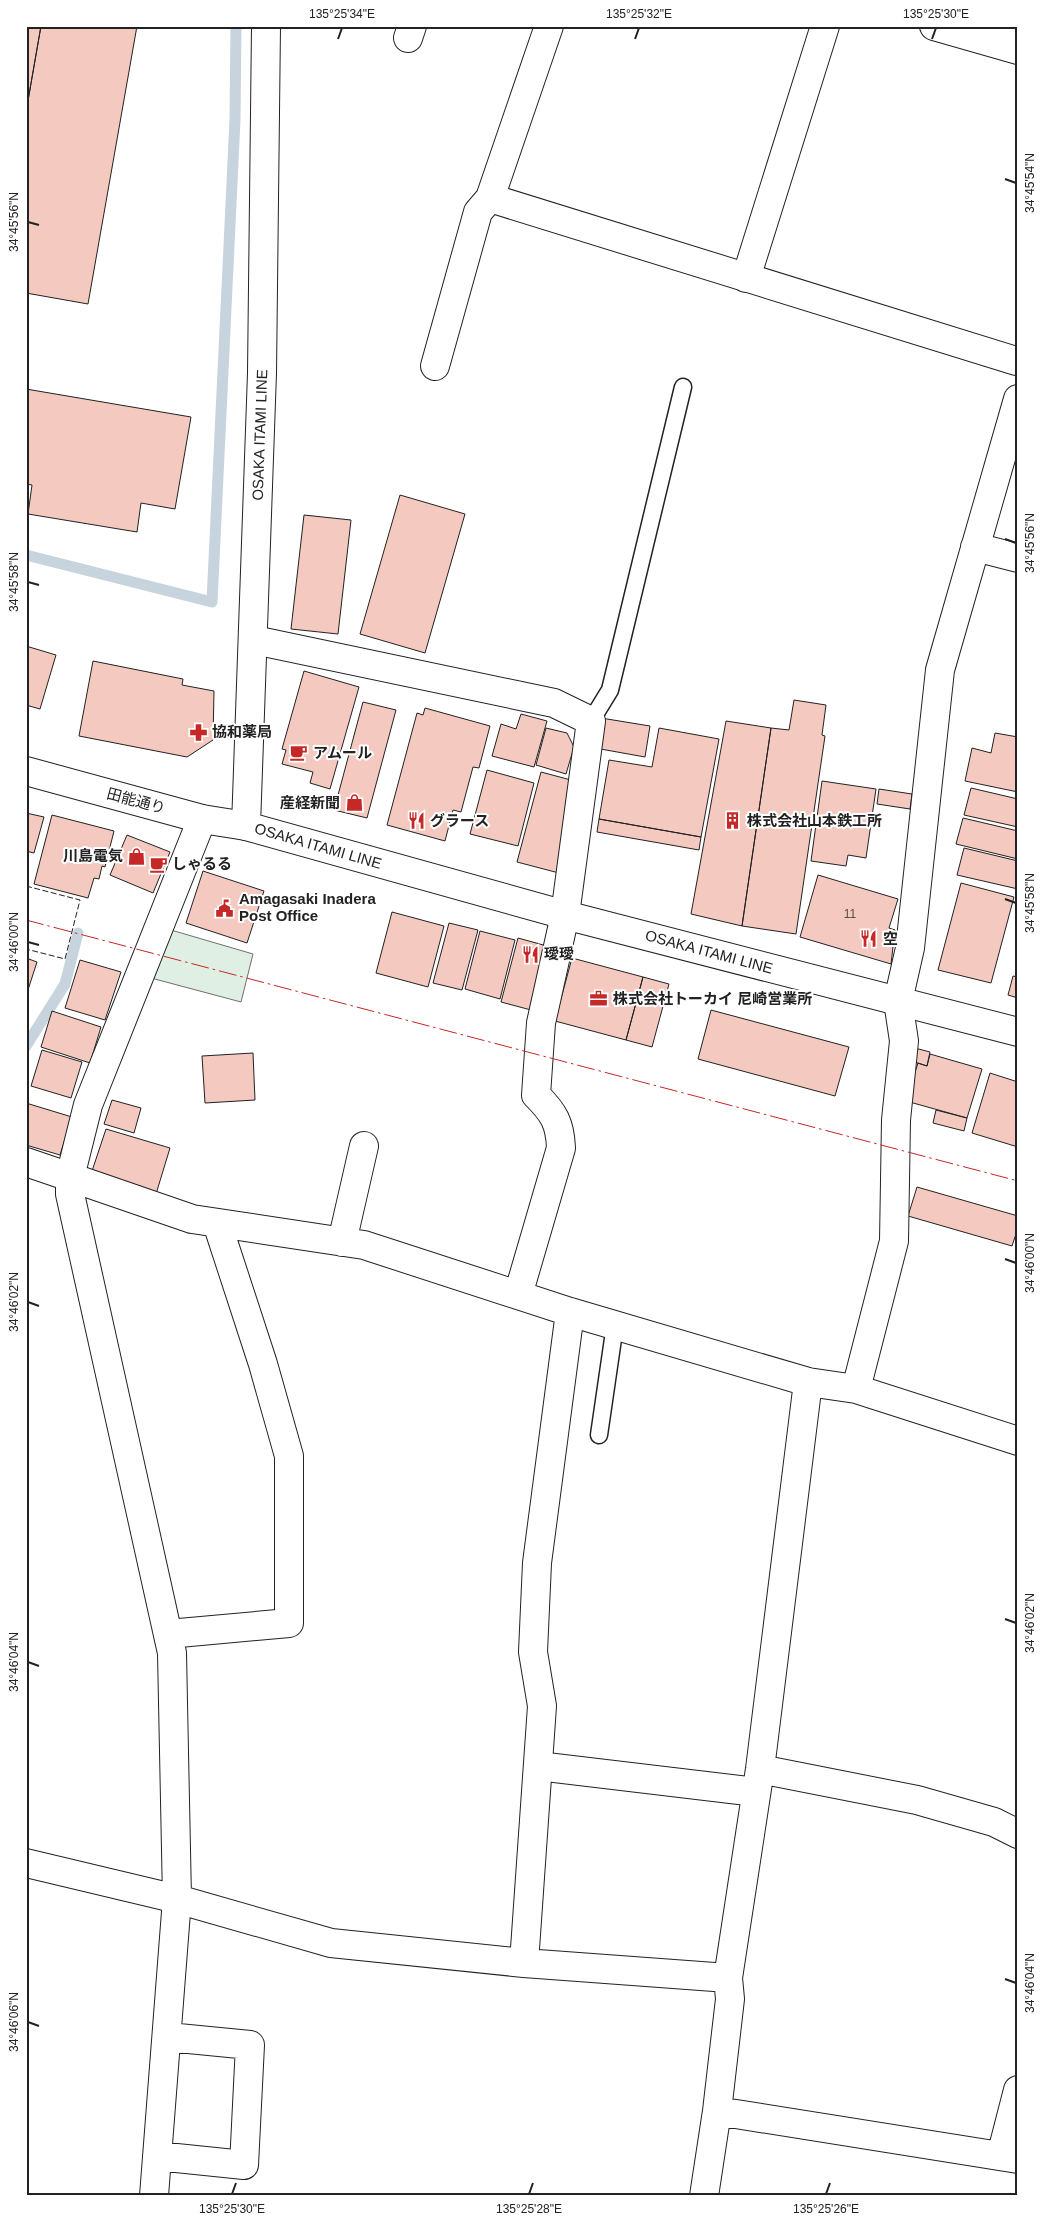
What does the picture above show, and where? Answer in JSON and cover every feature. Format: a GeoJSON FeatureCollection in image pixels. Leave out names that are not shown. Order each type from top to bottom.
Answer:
{"type":"FeatureCollection","features":[{"type":"Feature","properties":{"kind":"street","name":"OSAKA ITAMI LINE"},"geometry":{"type":"LineString","coordinates":[[266,26],[262,373],[246,826],[565,915],[1018,1032]]}},
{"type":"Feature","properties":{"kind":"street"},"geometry":{"type":"LineString","coordinates":[[434,366],[478,212],[490,198],[549,26]]}},
{"type":"Feature","properties":{"kind":"street"},"geometry":{"type":"LineString","coordinates":[[746,278],[826,26]]}},
{"type":"Feature","properties":{"kind":"street"},"geometry":{"type":"LineString","coordinates":[[934,26],[1018,49]]}},
{"type":"Feature","properties":{"kind":"street"},"geometry":{"type":"LineString","coordinates":[[996,26],[1018,49]]}},
{"type":"Feature","properties":{"kind":"street"},"geometry":{"type":"LineString","coordinates":[[490,198],[1017,361]]}},
{"type":"Feature","properties":{"kind":"street"},"geometry":{"type":"LineString","coordinates":[[856,1389],[894,1241],[896,1120],[904,1041],[898,1001],[910,948],[940,670],[975,546],[1015,416]]}},
{"type":"Feature","properties":{"kind":"street"},"geometry":{"type":"LineString","coordinates":[[975,546],[1018,558]]}},
{"type":"Feature","properties":{"kind":"street"},"geometry":{"type":"LineString","coordinates":[[254,640],[554,703],[591,721],[565,915],[541,1023],[536,1095],[553,1112],[561,1133],[561,1148],[518,1295]]}},
{"type":"Feature","properties":{"kind":"street","name":"田能通り"},"geometry":{"type":"LineString","coordinates":[[26,771],[202,819],[246,826]]}},
{"type":"Feature","properties":{"kind":"street"},"geometry":{"type":"LineString","coordinates":[[154,2196],[168,2037],[177,1898],[172,1653],[70,1194],[70,1177],[88,1105],[202,819]]}},
{"type":"Feature","properties":{"kind":"street"},"geometry":{"type":"LineString","coordinates":[[342,1242],[364,1146]]}},
{"type":"Feature","properties":{"kind":"street"},"geometry":{"type":"LineString","coordinates":[[26,1162],[192,1219],[364,1245],[570,1312],[808,1382],[856,1389],[1018,1441]]}},
{"type":"Feature","properties":{"kind":"street"},"geometry":{"type":"LineString","coordinates":[[168,1634],[290,1623],[289,1456],[263,1364],[217,1223]]}},
{"type":"Feature","properties":{"kind":"street"},"geometry":{"type":"LineString","coordinates":[[524,1963],[542,1706],[533,1652],[537,1563],[570,1312]]}},
{"type":"Feature","properties":{"kind":"street"},"geometry":{"type":"LineString","coordinates":[[704,2196],[718,2111],[730,1999],[728,1978],[758,1781],[808,1382]]}},
{"type":"Feature","properties":{"kind":"street"},"geometry":{"type":"LineString","coordinates":[[538,1766],[758,1781],[917,1800],[994,1822],[1018,1834]]}},
{"type":"Feature","properties":{"kind":"street"},"geometry":{"type":"LineString","coordinates":[[26,1863],[177,1898],[331,1943],[524,1963],[728,1978]]}},
{"type":"Feature","properties":{"kind":"street"},"geometry":{"type":"LineString","coordinates":[[157,2156],[244,2165],[250,2046],[168,2037]]}},
{"type":"Feature","properties":{"kind":"street"},"geometry":{"type":"LineString","coordinates":[[718,2111],[1010,2157],[1018,2090]]}},
{"type":"Feature","properties":{"kind":"lane"},"geometry":{"type":"LineString","coordinates":[[591,721],[610,690],[683,387]]}},
{"type":"Feature","properties":{"kind":"lane"},"geometry":{"type":"LineString","coordinates":[[599,1435],[614,1325]]}},
{"type":"Feature","properties":{"kind":"green space"},"geometry":{"type":"Polygon","coordinates":[[[171,930],[253,954],[241,1002],[151,978],[171,930]]]}},
{"type":"Feature","properties":{"kind":"building"},"geometry":{"type":"Polygon","coordinates":[[[26,26],[41,26],[26,112],[26,26]]]}},
{"type":"Feature","properties":{"kind":"building"},"geometry":{"type":"Polygon","coordinates":[[[41,26],[137,26],[88,304],[26,293],[26,112],[41,26]]]}},
{"type":"Feature","properties":{"kind":"building"},"geometry":{"type":"Polygon","coordinates":[[[26,389],[191,417],[175,509],[141,503],[137,532],[28,514],[32,485],[26,484],[26,389]]]}},
{"type":"Feature","properties":{"kind":"building"},"geometry":{"type":"Polygon","coordinates":[[[400,495],[465,514],[425,653],[360,634],[400,495]]]}},
{"type":"Feature","properties":{"kind":"building"},"geometry":{"type":"Polygon","coordinates":[[[304,515],[351,520],[338,634],[291,629],[304,515]]]}},
{"type":"Feature","properties":{"kind":"building"},"geometry":{"type":"Polygon","coordinates":[[[26,646],[56,655],[40,709],[26,705],[26,646]]]}},
{"type":"Feature","properties":{"kind":"building"},"geometry":{"type":"Polygon","coordinates":[[[93,661],[183,679],[182,685],[214,691],[213,740],[187,757],[79,736],[93,661]]]}},
{"type":"Feature","properties":{"kind":"building"},"geometry":{"type":"Polygon","coordinates":[[[304,671],[359,687],[330,789],[310,783],[313,772],[282,764],[286,750],[282,749],[304,671]]]}},
{"type":"Feature","properties":{"kind":"building"},"geometry":{"type":"Polygon","coordinates":[[[794,700],[826,705],[822,735],[825,736],[796,934],[742,926],[771,728],[789,730],[794,700]]]}},
{"type":"Feature","properties":{"kind":"building"},"geometry":{"type":"Polygon","coordinates":[[[363,702],[396,710],[367,818],[334,810],[363,702]]]}},
{"type":"Feature","properties":{"kind":"building"},"geometry":{"type":"Polygon","coordinates":[[[425,708],[490,726],[479,768],[473,767],[461,812],[453,810],[445,841],[387,825],[417,713],[423,715],[425,708]]]}},
{"type":"Feature","properties":{"kind":"building"},"geometry":{"type":"Polygon","coordinates":[[[521,714],[547,721],[534,767],[492,756],[501,724],[516,729],[521,714]]]}},
{"type":"Feature","properties":{"kind":"building"},"geometry":{"type":"Polygon","coordinates":[[[601,718],[650,726],[645,757],[595,748],[601,718]]]}},
{"type":"Feature","properties":{"kind":"building","name":"株式会社山本鉄工所"},"geometry":{"type":"Polygon","coordinates":[[[726,721],[771,728],[742,926],[691,914],[726,721]]]}},
{"type":"Feature","properties":{"kind":"building"},"geometry":{"type":"Polygon","coordinates":[[[546,728],[567,733],[574,747],[566,774],[536,765],[546,728]]]}},
{"type":"Feature","properties":{"kind":"building"},"geometry":{"type":"Polygon","coordinates":[[[659,728],[719,739],[701,837],[599,819],[609,760],[652,767],[659,728]]]}},
{"type":"Feature","properties":{"kind":"building"},"geometry":{"type":"Polygon","coordinates":[[[995,733],[1018,737],[1018,792],[965,781],[972,748],[991,753],[995,733]]]}},
{"type":"Feature","properties":{"kind":"building"},"geometry":{"type":"Polygon","coordinates":[[[487,770],[534,783],[518,846],[470,834],[487,770]]]}},
{"type":"Feature","properties":{"kind":"building"},"geometry":{"type":"Polygon","coordinates":[[[541,772],[571,780],[567,795],[575,798],[559,873],[517,862],[541,772]]]}},
{"type":"Feature","properties":{"kind":"building"},"geometry":{"type":"Polygon","coordinates":[[[822,781],[876,789],[866,858],[848,855],[846,866],[811,861],[822,781]]]}},
{"type":"Feature","properties":{"kind":"building"},"geometry":{"type":"Polygon","coordinates":[[[971,788],[1018,799],[1018,827],[964,815],[971,788]]]}},
{"type":"Feature","properties":{"kind":"building"},"geometry":{"type":"Polygon","coordinates":[[[879,789],[912,794],[910,809],[877,804],[879,789]]]}},
{"type":"Feature","properties":{"kind":"building"},"geometry":{"type":"Polygon","coordinates":[[[26,813],[44,817],[34,853],[26,851],[26,813]]]}},
{"type":"Feature","properties":{"kind":"building"},"geometry":{"type":"Polygon","coordinates":[[[52,815],[114,831],[105,867],[102,866],[99,879],[94,878],[88,898],[34,884],[52,815]]]}},
{"type":"Feature","properties":{"kind":"building"},"geometry":{"type":"Polygon","coordinates":[[[963,818],[1018,831],[1018,859],[956,844],[963,818]]]}},
{"type":"Feature","properties":{"kind":"building"},"geometry":{"type":"Polygon","coordinates":[[[599,819],[701,837],[699,850],[597,832],[599,819]]]}},
{"type":"Feature","properties":{"kind":"building"},"geometry":{"type":"Polygon","coordinates":[[[127,835],[170,852],[153,893],[110,875],[127,835]]]}},
{"type":"Feature","properties":{"kind":"building"},"geometry":{"type":"Polygon","coordinates":[[[964,848],[1018,861],[1018,889],[957,875],[964,848]]]}},
{"type":"Feature","properties":{"kind":"building"},"geometry":{"type":"Polygon","coordinates":[[[203,871],[264,891],[247,943],[186,923],[203,871]]]}},
{"type":"Feature","properties":{"kind":"building"},"geometry":{"type":"Polygon","coordinates":[[[818,875],[898,899],[889,928],[895,930],[891,964],[800,937],[818,875]]]}},
{"type":"Feature","properties":{"kind":"building"},"geometry":{"type":"Polygon","coordinates":[[[961,883],[1014,897],[991,983],[938,970],[961,883]]]}},
{"type":"Feature","properties":{"kind":"building"},"geometry":{"type":"Polygon","coordinates":[[[392,912],[444,926],[428,987],[376,973],[392,912]]]}},
{"type":"Feature","properties":{"kind":"building"},"geometry":{"type":"Polygon","coordinates":[[[449,923],[478,930],[462,990],[433,983],[449,923]]]}},
{"type":"Feature","properties":{"kind":"building"},"geometry":{"type":"Polygon","coordinates":[[[480,931],[515,940],[500,999],[465,989],[480,931]]]}},
{"type":"Feature","properties":{"kind":"building"},"geometry":{"type":"Polygon","coordinates":[[[518,938],[547,946],[531,1010],[501,1002],[518,938]]]}},
{"type":"Feature","properties":{"kind":"building"},"geometry":{"type":"Polygon","coordinates":[[[26,958],[37,962],[26,996],[26,958]]]}},
{"type":"Feature","properties":{"kind":"building","name":"株式会社トーカイ 尼崎営業所"},"geometry":{"type":"Polygon","coordinates":[[[572,958],[643,977],[626,1040],[555,1021],[572,958]]]}},
{"type":"Feature","properties":{"kind":"building"},"geometry":{"type":"Polygon","coordinates":[[[80,960],[121,972],[105,1020],[65,1008],[80,960]]]}},
{"type":"Feature","properties":{"kind":"building"},"geometry":{"type":"Polygon","coordinates":[[[1013,976],[1018,977],[1018,998],[1008,995],[1013,976]]]}},
{"type":"Feature","properties":{"kind":"building"},"geometry":{"type":"Polygon","coordinates":[[[643,977],[669,984],[652,1047],[626,1040],[643,977]]]}},
{"type":"Feature","properties":{"kind":"building"},"geometry":{"type":"Polygon","coordinates":[[[711,1010],[849,1047],[835,1096],[698,1059],[711,1010]]]}},
{"type":"Feature","properties":{"kind":"building"},"geometry":{"type":"Polygon","coordinates":[[[52,1011],[101,1027],[90,1063],[41,1047],[52,1011]]]}},
{"type":"Feature","properties":{"kind":"building"},"geometry":{"type":"Polygon","coordinates":[[[911,1047],[930,1052],[927,1066],[908,1060],[911,1047]]]}},
{"type":"Feature","properties":{"kind":"building"},"geometry":{"type":"Polygon","coordinates":[[[42,1050],[82,1062],[71,1098],[31,1086],[42,1050]]]}},
{"type":"Feature","properties":{"kind":"building"},"geometry":{"type":"Polygon","coordinates":[[[253,1053],[255,1100],[205,1103],[202,1056],[253,1053]]]}},
{"type":"Feature","properties":{"kind":"building"},"geometry":{"type":"Polygon","coordinates":[[[930,1054],[982,1069],[967,1118],[906,1101],[918,1063],[927,1066],[930,1054]]]}},
{"type":"Feature","properties":{"kind":"building"},"geometry":{"type":"Polygon","coordinates":[[[990,1073],[1018,1082],[1018,1147],[972,1133],[990,1073]]]}},
{"type":"Feature","properties":{"kind":"building"},"geometry":{"type":"Polygon","coordinates":[[[112,1100],[141,1108],[134,1133],[104,1124],[112,1100]]]}},
{"type":"Feature","properties":{"kind":"building"},"geometry":{"type":"Polygon","coordinates":[[[26,1103],[72,1117],[60,1155],[26,1145],[26,1103]]]}},
{"type":"Feature","properties":{"kind":"building"},"geometry":{"type":"Polygon","coordinates":[[[936,1110],[967,1118],[964,1131],[933,1123],[936,1110]]]}},
{"type":"Feature","properties":{"kind":"building"},"geometry":{"type":"Polygon","coordinates":[[[106,1129],[170,1148],[156,1194],[91,1174],[106,1129]]]}},
{"type":"Feature","properties":{"kind":"building"},"geometry":{"type":"Polygon","coordinates":[[[917,1187],[1018,1216],[1018,1228],[1012,1246],[908,1216],[917,1187]]]}},
{"type":"Feature","properties":{"kind":"waterway"},"geometry":{"type":"LineString","coordinates":[[26,555],[212,602],[235,120],[236,26]]}},
{"type":"Feature","properties":{"kind":"waterway"},"geometry":{"type":"LineString","coordinates":[[26,1046],[65,984],[78,933]]}},
{"type":"Feature","properties":{"kind":"fence"},"geometry":{"type":"LineString","coordinates":[[26,886],[80,900],[65,959],[26,949]]}},
{"type":"Feature","properties":{"kind":"power"},"geometry":{"type":"LineString","coordinates":[[26,920],[1018,1181]]}},
{"type":"Feature","properties":{"kind":"place","name":"協和薬局"},"geometry":{"type":"Point","coordinates":[198,732]}},
{"type":"Feature","properties":{"kind":"place","name":"アムール"},"geometry":{"type":"Point","coordinates":[299,753]}},
{"type":"Feature","properties":{"kind":"place","name":"産経新聞"},"geometry":{"type":"Point","coordinates":[354,803]}},
{"type":"Feature","properties":{"kind":"place","name":"グラース"},"geometry":{"type":"Point","coordinates":[416,821]}},
{"type":"Feature","properties":{"kind":"place","name":"株式会社山本鉄工所"},"geometry":{"type":"Point","coordinates":[733,821]}},
{"type":"Feature","properties":{"kind":"place","name":"川島電気"},"geometry":{"type":"Point","coordinates":[137,856]}},
{"type":"Feature","properties":{"kind":"place","name":"しゃるる"},"geometry":{"type":"Point","coordinates":[158,864]}},
{"type":"Feature","properties":{"kind":"place","name":"Amagasaki Inadera Post Office"},"geometry":{"type":"Point","coordinates":[225,908]}},
{"type":"Feature","properties":{"kind":"place","name":"空"},"geometry":{"type":"Point","coordinates":[869,939]}},
{"type":"Feature","properties":{"kind":"place","name":"璦璦"},"geometry":{"type":"Point","coordinates":[530,954]}},
{"type":"Feature","properties":{"kind":"place","name":"株式会社トーカイ 尼崎営業所"},"geometry":{"type":"Point","coordinates":[599,999]}}]}
